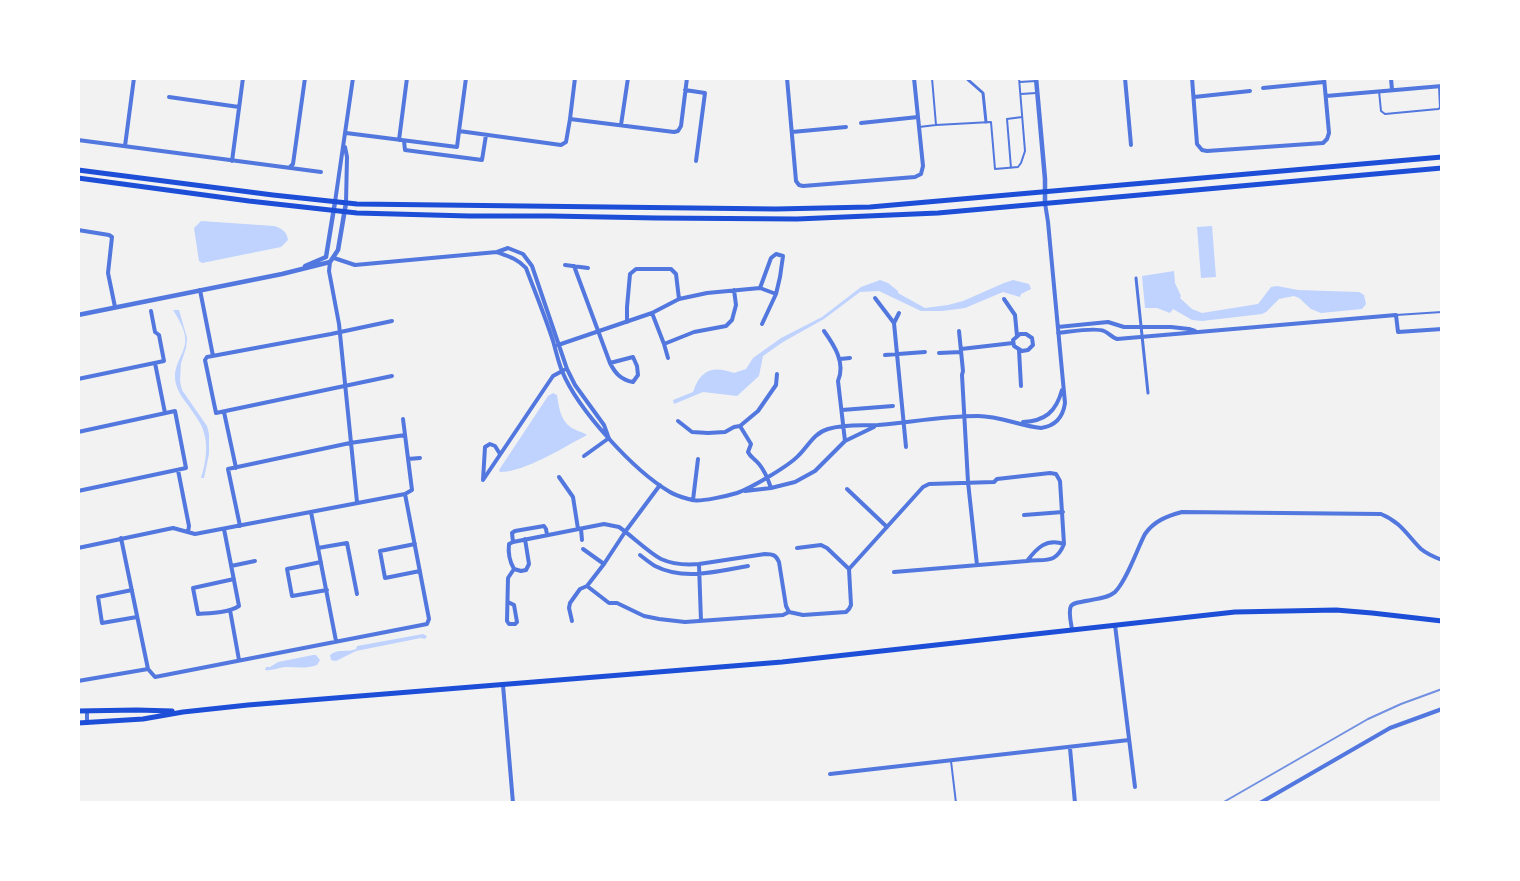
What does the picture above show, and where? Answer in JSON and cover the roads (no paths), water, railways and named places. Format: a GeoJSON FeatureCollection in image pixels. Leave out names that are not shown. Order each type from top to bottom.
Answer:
{"type":"FeatureCollection","features":[{"type":"Feature","properties":{"kind":"main road"},"geometry":{"type":"LineString","coordinates":[[78,170],[346,203],[776,209],[870,207],[1442,157]]}},
{"type":"Feature","properties":{"kind":"main road"},"geometry":{"type":"LineString","coordinates":[[78,178],[344,212],[469,216],[797,219],[938,213],[1442,168]]}},
{"type":"Feature","properties":{"kind":"main road"},"geometry":{"type":"LineString","coordinates":[[78,723],[143,719],[248,705],[782,662],[1236,612],[1353,611],[1442,621]]}},
{"type":"Feature","properties":{"kind":"main road"},"geometry":{"type":"LineString","coordinates":[[78,711],[183,712]]}},
{"type":"Feature","properties":{"kind":"street"},"geometry":{"type":"LineString","coordinates":[[125,146],[134,78]]}},
{"type":"Feature","properties":{"kind":"street"},"geometry":{"type":"LineString","coordinates":[[232,161],[243,78]]}},
{"type":"Feature","properties":{"kind":"street"},"geometry":{"type":"LineString","coordinates":[[290,168],[293,164],[304,78]]}},
{"type":"Feature","properties":{"kind":"street"},"geometry":{"type":"LineString","coordinates":[[326,256],[353,78]]}},
{"type":"Feature","properties":{"kind":"street"},"geometry":{"type":"LineString","coordinates":[[407,78],[401,141],[405,150],[482,160],[486,135]]}},
{"type":"Feature","properties":{"kind":"street"},"geometry":{"type":"LineString","coordinates":[[346,133],[457,147],[466,78],[460,78]]}},
{"type":"Feature","properties":{"kind":"street"},"geometry":{"type":"LineString","coordinates":[[459,131],[561,145],[566,142],[575,78]]}},
{"type":"Feature","properties":{"kind":"street"},"geometry":{"type":"LineString","coordinates":[[621,125],[628,78]]}},
{"type":"Feature","properties":{"kind":"street"},"geometry":{"type":"LineString","coordinates":[[570,119],[678,131],[681,126],[687,78]]}},
{"type":"Feature","properties":{"kind":"street"},"geometry":{"type":"LineString","coordinates":[[787,78],[796,181],[803,186],[918,176],[923,169],[914,78]]}},
{"type":"Feature","properties":{"kind":"street"},"geometry":{"type":"LineString","coordinates":[[966,78],[983,93],[986,122]]}},
{"type":"Feature","properties":{"kind":"street"},"geometry":{"type":"LineString","coordinates":[[1125,78],[1131,145]]}},
{"type":"Feature","properties":{"kind":"street"},"geometry":{"type":"LineString","coordinates":[[1192,78],[1197,144],[1202,150],[1323,143],[1327,139],[1329,133],[1324,80],[1263,88]]}},
{"type":"Feature","properties":{"kind":"street"},"geometry":{"type":"LineString","coordinates":[[1391,78],[1392,90]]}},
{"type":"Feature","properties":{"kind":"street"},"geometry":{"type":"LineString","coordinates":[[326,256],[332,260],[355,265],[497,252],[508,248],[523,254],[532,266],[557,346],[562,371],[600,429],[634,464],[660,485],[672,494],[693,500],[742,491],[785,466],[818,433],[828,429],[979,416],[1046,427],[1058,420],[1064,408],[1036,79]]}},
{"type":"Feature","properties":{"kind":"street"},"geometry":{"type":"LineString","coordinates":[[1326,96],[1440,86]]}},
{"type":"Feature","properties":{"kind":"street"},"geometry":{"type":"LineString","coordinates":[[685,90],[705,93],[696,161]]}},
{"type":"Feature","properties":{"kind":"street"},"geometry":{"type":"LineString","coordinates":[[1194,97],[1250,91]]}},
{"type":"Feature","properties":{"kind":"street"},"geometry":{"type":"LineString","coordinates":[[169,97],[239,106]]}},
{"type":"Feature","properties":{"kind":"street"},"geometry":{"type":"LineString","coordinates":[[861,123],[918,117]]}},
{"type":"Feature","properties":{"kind":"street"},"geometry":{"type":"LineString","coordinates":[[792,132],[846,127]]}},
{"type":"Feature","properties":{"kind":"street"},"geometry":{"type":"LineString","coordinates":[[78,140],[321,172]]}},
{"type":"Feature","properties":{"kind":"street"},"geometry":{"type":"LineString","coordinates":[[344,144],[347,157],[346,203],[338,250],[329,271],[340,331],[357,502]]}},
{"type":"Feature","properties":{"kind":"street"},"geometry":{"type":"LineString","coordinates":[[78,230],[109,234],[112,239],[108,273],[115,307]]}},
{"type":"Feature","properties":{"kind":"street"},"geometry":{"type":"LineString","coordinates":[[497,252],[520,261],[526,268],[567,369],[575,385],[604,425],[608,437]]}},
{"type":"Feature","properties":{"kind":"street"},"geometry":{"type":"LineString","coordinates":[[760,288],[771,258],[776,254],[783,256],[776,294],[762,324]]}},
{"type":"Feature","properties":{"kind":"street"},"geometry":{"type":"LineString","coordinates":[[297,270],[326,256]]}},
{"type":"Feature","properties":{"kind":"street"},"geometry":{"type":"LineString","coordinates":[[78,315],[297,270],[332,260]]}},
{"type":"Feature","properties":{"kind":"street"},"geometry":{"type":"LineString","coordinates":[[565,266],[588,268]]}},
{"type":"Feature","properties":{"kind":"street"},"geometry":{"type":"LineString","coordinates":[[574,266],[598,332],[610,363],[614,371],[624,381],[633,382],[638,375],[633,357],[610,363]]}},
{"type":"Feature","properties":{"kind":"street"},"geometry":{"type":"LineString","coordinates":[[627,322],[630,274],[636,269],[671,268],[676,274],[679,298]]}},
{"type":"Feature","properties":{"kind":"street"},"geometry":{"type":"LineString","coordinates":[[1136,278],[1148,393]]}},
{"type":"Feature","properties":{"kind":"street"},"geometry":{"type":"LineString","coordinates":[[557,346],[652,313],[679,298],[760,288],[776,294]]}},
{"type":"Feature","properties":{"kind":"street"},"geometry":{"type":"LineString","coordinates":[[200,290],[213,356]]}},
{"type":"Feature","properties":{"kind":"street"},"geometry":{"type":"LineString","coordinates":[[664,344],[694,332],[726,326],[732,320],[736,305],[734,290]]}},
{"type":"Feature","properties":{"kind":"street"},"geometry":{"type":"LineString","coordinates":[[875,298],[894,323],[906,447]]}},
{"type":"Feature","properties":{"kind":"street"},"geometry":{"type":"LineString","coordinates":[[1004,299],[1015,315],[1017,336]]}},
{"type":"Feature","properties":{"kind":"street"},"geometry":{"type":"LineString","coordinates":[[78,379],[164,361],[151,311]]}},
{"type":"Feature","properties":{"kind":"street"},"geometry":{"type":"LineString","coordinates":[[652,313],[668,358]]}},
{"type":"Feature","properties":{"kind":"street"},"geometry":{"type":"LineString","coordinates":[[894,323],[899,313]]}},
{"type":"Feature","properties":{"kind":"street"},"geometry":{"type":"LineString","coordinates":[[1058,333],[1095,330],[1104,331],[1110,337],[1117,339],[1396,315],[1398,332],[1442,329]]}},
{"type":"Feature","properties":{"kind":"street"},"geometry":{"type":"LineString","coordinates":[[392,321],[207,357],[205,360],[216,413],[392,376]]}},
{"type":"Feature","properties":{"kind":"street"},"geometry":{"type":"LineString","coordinates":[[1057,327],[1108,322],[1124,327],[1171,327],[1199,332]]}},
{"type":"Feature","properties":{"kind":"street"},"geometry":{"type":"LineString","coordinates":[[824,331],[840,359],[841,375],[838,381],[845,441]]}},
{"type":"Feature","properties":{"kind":"street"},"geometry":{"type":"LineString","coordinates":[[959,331],[968,482],[977,565]]}},
{"type":"Feature","properties":{"kind":"street"},"geometry":{"type":"LineString","coordinates":[[1020,334],[1030,336],[1033,341],[1033,345],[1028,350],[1022,351],[1013,343],[1013,340],[1020,334]]}},
{"type":"Feature","properties":{"kind":"street"},"geometry":{"type":"LineString","coordinates":[[939,354],[1013,343]]}},
{"type":"Feature","properties":{"kind":"street"},"geometry":{"type":"LineString","coordinates":[[1019,350],[1021,386]]}},
{"type":"Feature","properties":{"kind":"street"},"geometry":{"type":"LineString","coordinates":[[885,355],[925,352]]}},
{"type":"Feature","properties":{"kind":"street"},"geometry":{"type":"LineString","coordinates":[[840,359],[850,358]]}},
{"type":"Feature","properties":{"kind":"street"},"geometry":{"type":"LineString","coordinates":[[155,363],[165,413]]}},
{"type":"Feature","properties":{"kind":"street"},"geometry":{"type":"LineString","coordinates":[[500,454],[495,446],[490,444],[485,447],[483,480],[553,376],[567,369]]}},
{"type":"Feature","properties":{"kind":"street"},"geometry":{"type":"LineString","coordinates":[[678,421],[692,432],[725,432],[740,426],[758,411],[776,385],[777,374]]}},
{"type":"Feature","properties":{"kind":"street"},"geometry":{"type":"LineString","coordinates":[[1019,423],[1039,420],[1053,411],[1063,383]]}},
{"type":"Feature","properties":{"kind":"street"},"geometry":{"type":"LineString","coordinates":[[842,410],[893,406]]}},
{"type":"Feature","properties":{"kind":"street"},"geometry":{"type":"LineString","coordinates":[[78,432],[175,411],[186,468],[78,491]]}},
{"type":"Feature","properties":{"kind":"street"},"geometry":{"type":"LineString","coordinates":[[224,412],[236,468]]}},
{"type":"Feature","properties":{"kind":"street"},"geometry":{"type":"LineString","coordinates":[[78,548],[173,528],[195,534],[405,494],[412,490],[403,419]]}},
{"type":"Feature","properties":{"kind":"street"},"geometry":{"type":"LineString","coordinates":[[742,491],[771,488],[795,482],[815,471],[845,441],[877,425]]}},
{"type":"Feature","properties":{"kind":"street"},"geometry":{"type":"LineString","coordinates":[[740,426],[751,444],[748,452],[758,461],[771,488]]}},
{"type":"Feature","properties":{"kind":"street"},"geometry":{"type":"LineString","coordinates":[[240,526],[228,470],[350,443],[405,435]]}},
{"type":"Feature","properties":{"kind":"street"},"geometry":{"type":"LineString","coordinates":[[584,456],[608,437]]}},
{"type":"Feature","properties":{"kind":"street"},"geometry":{"type":"LineString","coordinates":[[408,459],[420,458]]}},
{"type":"Feature","properties":{"kind":"street"},"geometry":{"type":"LineString","coordinates":[[693,500],[698,459]]}},
{"type":"Feature","properties":{"kind":"street"},"geometry":{"type":"LineString","coordinates":[[178,470],[189,526],[188,532]]}},
{"type":"Feature","properties":{"kind":"street"},"geometry":{"type":"LineString","coordinates":[[849,569],[923,487],[929,484],[994,482],[997,479],[1053,473],[1060,479],[1064,544],[1060,555],[1054,559],[894,572]]}},
{"type":"Feature","properties":{"kind":"street"},"geometry":{"type":"LineString","coordinates":[[559,477],[573,497],[582,540]]}},
{"type":"Feature","properties":{"kind":"street"},"geometry":{"type":"LineString","coordinates":[[572,621],[570,603],[604,564],[660,485]]}},
{"type":"Feature","properties":{"kind":"street"},"geometry":{"type":"LineString","coordinates":[[847,489],[887,528]]}},
{"type":"Feature","properties":{"kind":"street"},"geometry":{"type":"LineString","coordinates":[[121,538],[148,669],[154,677],[425,624],[428,621],[405,494]]}},
{"type":"Feature","properties":{"kind":"street"},"geometry":{"type":"LineString","coordinates":[[311,512],[336,641]]}},
{"type":"Feature","properties":{"kind":"street"},"geometry":{"type":"LineString","coordinates":[[1024,515],[1063,512]]}},
{"type":"Feature","properties":{"kind":"street"},"geometry":{"type":"LineString","coordinates":[[1072,629],[1070,610],[1072,605],[1104,599],[1114,592],[1124,579],[1149,528],[1170,515],[1182,512],[1381,514],[1400,525],[1421,549],[1442,560]]}},
{"type":"Feature","properties":{"kind":"street"},"geometry":{"type":"LineString","coordinates":[[525,539],[529,564],[526,570],[521,572],[512,566],[508,550],[509,544],[525,539],[604,524],[619,527],[661,559],[688,565],[772,554],[780,562],[786,606],[789,612]]}},
{"type":"Feature","properties":{"kind":"street"},"geometry":{"type":"LineString","coordinates":[[513,542],[512,533],[515,531],[544,526],[547,535]]}},
{"type":"Feature","properties":{"kind":"street"},"geometry":{"type":"LineString","coordinates":[[224,529],[234,579],[239,606],[230,610],[198,614],[193,588],[234,579]]}},
{"type":"Feature","properties":{"kind":"street"},"geometry":{"type":"LineString","coordinates":[[318,548],[347,543],[357,594]]}},
{"type":"Feature","properties":{"kind":"street"},"geometry":{"type":"LineString","coordinates":[[415,544],[380,551],[385,578],[420,571]]}},
{"type":"Feature","properties":{"kind":"street"},"geometry":{"type":"LineString","coordinates":[[587,586],[609,603],[617,603],[644,616],[685,622],[783,615],[789,612],[803,615],[848,611],[851,605],[849,569],[821,544],[796,548]]}},
{"type":"Feature","properties":{"kind":"street"},"geometry":{"type":"LineString","coordinates":[[1027,561],[1042,545],[1064,544]]}},
{"type":"Feature","properties":{"kind":"street"},"geometry":{"type":"LineString","coordinates":[[583,549],[604,564]]}},
{"type":"Feature","properties":{"kind":"street"},"geometry":{"type":"LineString","coordinates":[[640,555],[655,566],[687,574],[748,566]]}},
{"type":"Feature","properties":{"kind":"street"},"geometry":{"type":"LineString","coordinates":[[231,566],[255,561]]}},
{"type":"Feature","properties":{"kind":"street"},"geometry":{"type":"LineString","coordinates":[[321,562],[288,569],[292,596],[327,590]]}},
{"type":"Feature","properties":{"kind":"street"},"geometry":{"type":"LineString","coordinates":[[699,564],[701,621]]}},
{"type":"Feature","properties":{"kind":"street"},"geometry":{"type":"LineString","coordinates":[[508,602],[514,605],[517,622],[515,624],[509,624],[507,621],[508,578],[514,569]]}},
{"type":"Feature","properties":{"kind":"street"},"geometry":{"type":"LineString","coordinates":[[132,591],[98,597],[102,623],[137,617]]}},
{"type":"Feature","properties":{"kind":"street"},"geometry":{"type":"LineString","coordinates":[[230,610],[239,660]]}},
{"type":"Feature","properties":{"kind":"street"},"geometry":{"type":"LineString","coordinates":[[1116,625],[1135,788]]}},
{"type":"Feature","properties":{"kind":"street"},"geometry":{"type":"LineString","coordinates":[[78,681],[148,669]]}},
{"type":"Feature","properties":{"kind":"street"},"geometry":{"type":"LineString","coordinates":[[503,686],[513,803]]}},
{"type":"Feature","properties":{"kind":"street"},"geometry":{"type":"LineString","coordinates":[[1260,803],[1390,728],[1442,709]]}},
{"type":"Feature","properties":{"kind":"street"},"geometry":{"type":"LineString","coordinates":[[87,711],[87,723]]}},
{"type":"Feature","properties":{"kind":"street"},"geometry":{"type":"LineString","coordinates":[[830,774],[1130,740]]}},
{"type":"Feature","properties":{"kind":"street"},"geometry":{"type":"LineString","coordinates":[[1070,748],[1075,803]]}},
{"type":"Feature","properties":{"kind":"lane"},"geometry":{"type":"LineString","coordinates":[[932,78],[936,126]]}},
{"type":"Feature","properties":{"kind":"lane"},"geometry":{"type":"LineString","coordinates":[[919,127],[991,122],[995,169],[1018,167],[1024,151],[1019,78]]}},
{"type":"Feature","properties":{"kind":"lane"},"geometry":{"type":"LineString","coordinates":[[1020,82],[1036,79]]}},
{"type":"Feature","properties":{"kind":"lane"},"geometry":{"type":"LineString","coordinates":[[1379,91],[1382,111],[1385,114],[1440,108],[1440,86]]}},
{"type":"Feature","properties":{"kind":"lane"},"geometry":{"type":"LineString","coordinates":[[1021,94],[1037,93]]}},
{"type":"Feature","properties":{"kind":"lane"},"geometry":{"type":"LineString","coordinates":[[1011,168],[1007,119],[1022,117]]}},
{"type":"Feature","properties":{"kind":"lane"},"geometry":{"type":"LineString","coordinates":[[1396,315],[1442,312]]}},
{"type":"Feature","properties":{"kind":"lane"},"geometry":{"type":"LineString","coordinates":[[950,761],[956,803]]}},
{"type":"Feature","properties":{"kind":"water"},"geometry":{"type":"Polygon","coordinates":[[[201,221],[274,226],[284,231],[288,240],[281,247],[202,263],[199,261],[194,228],[201,221]]]}},
{"type":"Feature","properties":{"kind":"water"},"geometry":{"type":"Polygon","coordinates":[[[1212,226],[1216,277],[1201,278],[1197,227],[1212,226]]]}},
{"type":"Feature","properties":{"kind":"water"},"geometry":{"type":"Polygon","coordinates":[[[1174,271],[1180,298],[1192,309],[1202,313],[1258,304],[1271,287],[1277,286],[1298,290],[1359,292],[1364,295],[1366,304],[1362,309],[1321,313],[1311,309],[1294,296],[1279,299],[1262,314],[1202,321],[1192,320],[1173,309],[1170,313],[1157,308],[1145,308],[1142,276],[1174,271]]]}},
{"type":"Feature","properties":{"kind":"water"},"geometry":{"type":"Polygon","coordinates":[[[880,280],[925,308],[963,301],[1013,280],[1029,284],[1031,289],[1021,294],[1020,297],[1003,292],[965,308],[942,311],[921,311],[879,291],[860,292],[824,319],[763,356],[759,376],[737,396],[703,392],[674,404],[673,400],[693,392],[699,379],[708,371],[720,370],[734,373],[746,369],[753,358],[781,338],[822,317],[861,287],[880,280]]]}},
{"type":"Feature","properties":{"kind":"water"},"geometry":{"type":"Polygon","coordinates":[[[173,310],[179,310],[187,338],[181,363],[182,390],[207,426],[209,434],[209,454],[204,478],[201,478],[206,439],[199,422],[176,384],[176,367],[184,349],[185,335],[173,310]]]}},
{"type":"Feature","properties":{"kind":"water"},"geometry":{"type":"Polygon","coordinates":[[[553,393],[557,395],[561,415],[566,423],[587,435],[521,468],[500,472],[499,470],[548,396],[553,393]]]}},
{"type":"Feature","properties":{"kind":"water"},"geometry":{"type":"Polygon","coordinates":[[[423,634],[427,636],[425,639],[356,651],[336,661],[331,660],[330,655],[333,653],[353,650],[357,646],[423,634]]]}},
{"type":"Feature","properties":{"kind":"water"},"geometry":{"type":"Polygon","coordinates":[[[313,655],[320,660],[317,665],[265,670],[266,667],[278,662],[313,655]]]}},
{"type":"Feature","properties":{"kind":"railway"},"geometry":{"type":"LineString","coordinates":[[1222,803],[1368,719],[1442,689]]}}]}
